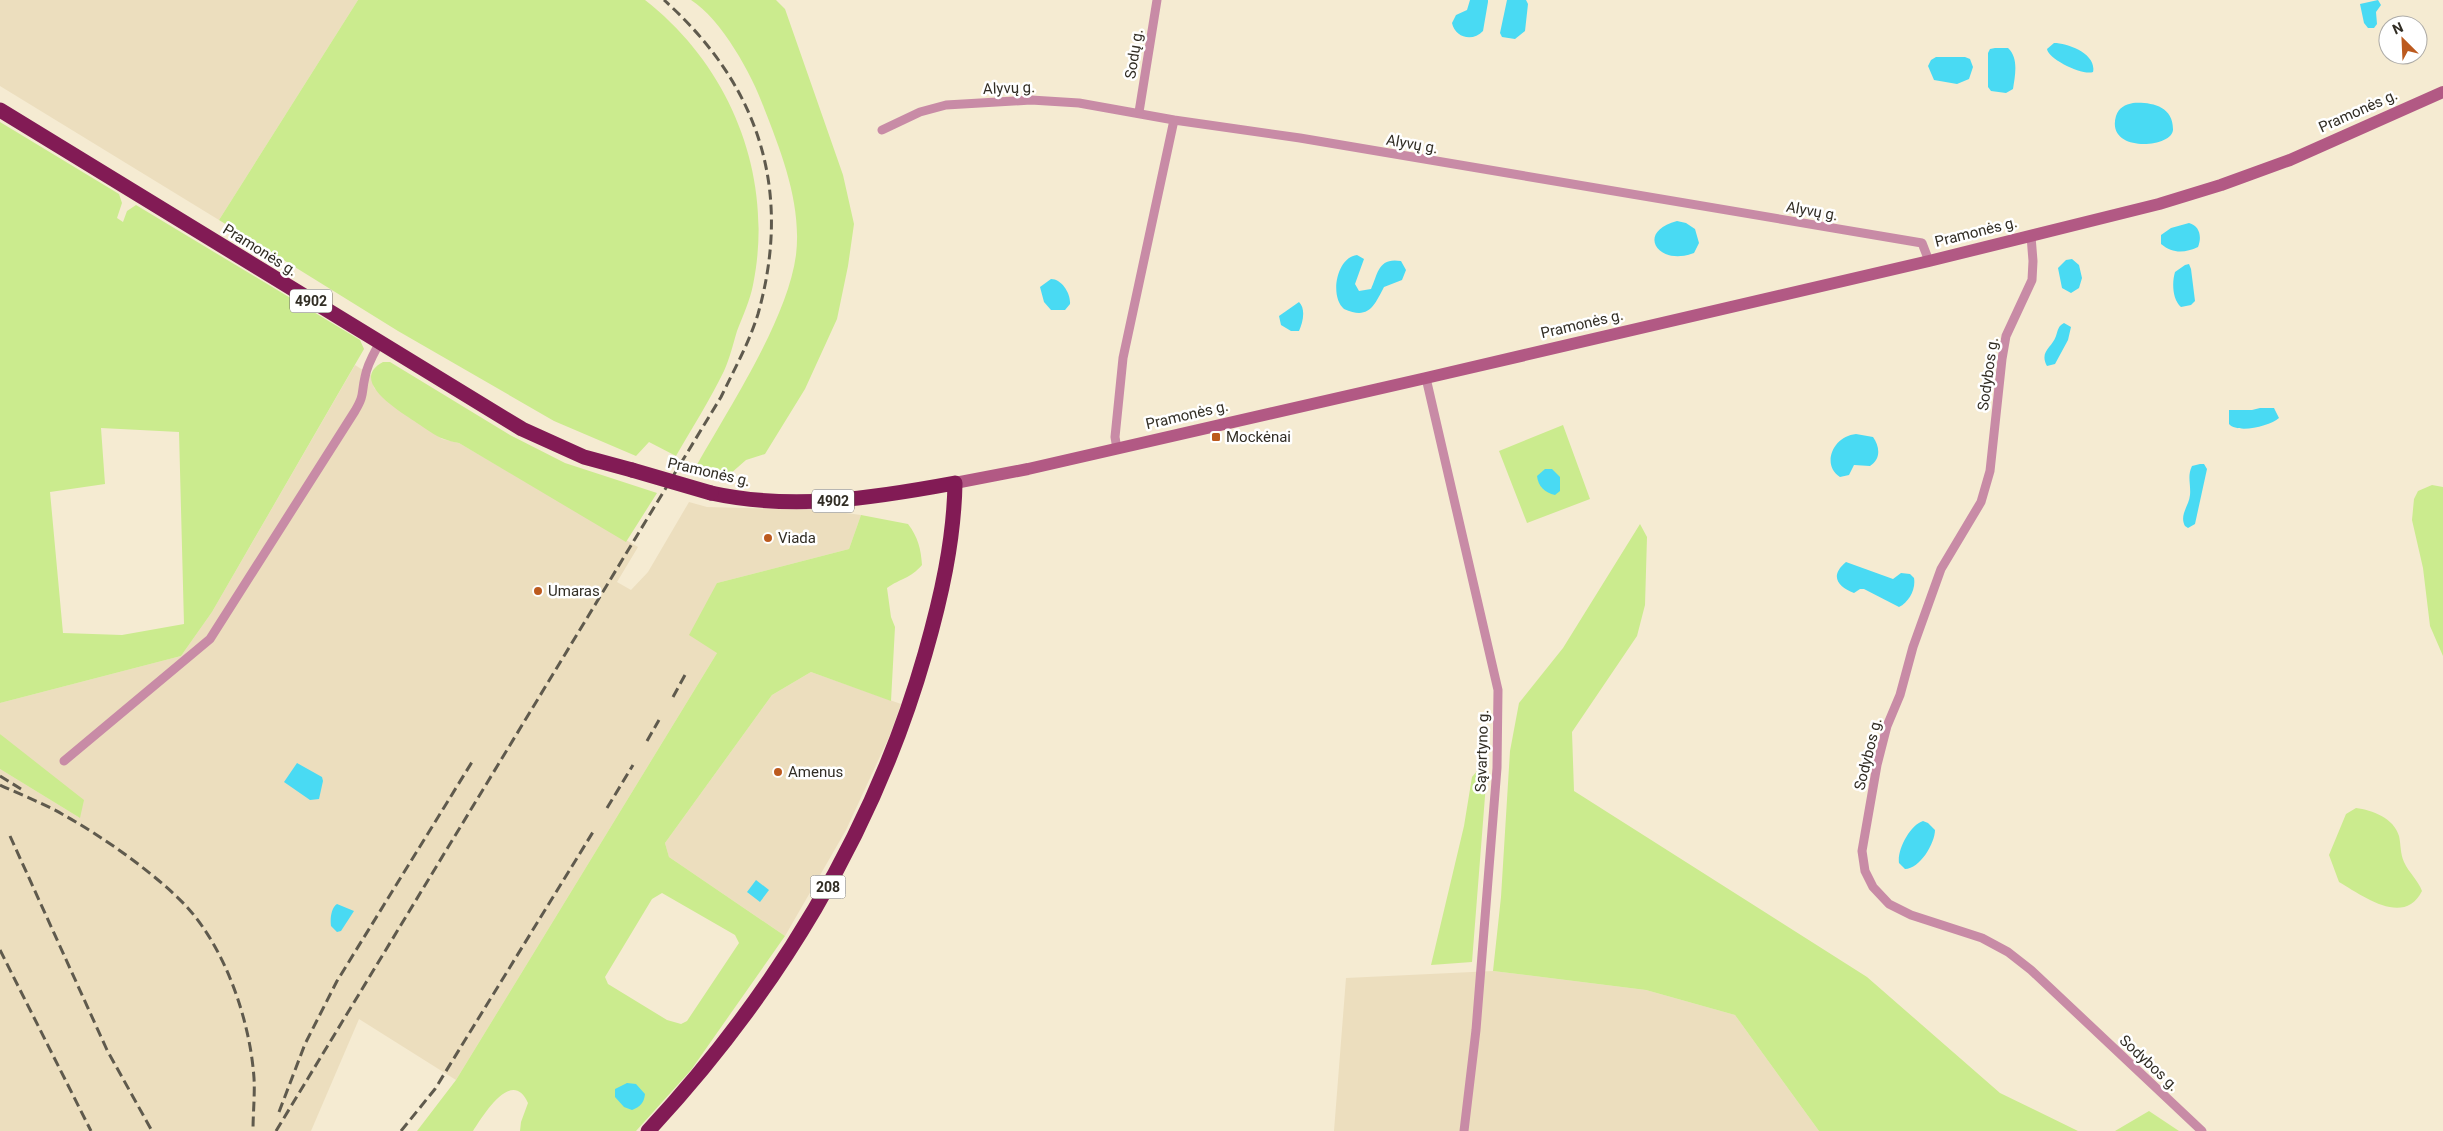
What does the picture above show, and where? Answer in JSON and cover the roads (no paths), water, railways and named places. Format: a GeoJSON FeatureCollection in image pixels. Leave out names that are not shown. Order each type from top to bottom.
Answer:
{"type":"FeatureCollection","features":[{"type":"Feature","properties":{"kind":"highway","name":"Pramonės g."},"geometry":{"type":"LineString","coordinates":[[0,110],[379,344],[522,429],[584,457],[711,493],[769,502],[806,503],[876,497],[955,483]]}},
{"type":"Feature","properties":{"kind":"highway","name":"208"},"geometry":{"type":"LineString","coordinates":[[648,1131],[713,1057],[778,967],[814,911],[870,805],[904,720],[931,632],[953,528],[955,483]]}},
{"type":"Feature","properties":{"kind":"main road","name":"Pramonės g."},"geometry":{"type":"LineString","coordinates":[[955,483],[1117,449],[1426,378],[1929,261],[2160,204],[2221,186],[2339,140],[2443,92]]}},
{"type":"Feature","properties":{"kind":"street","name":"Sodų g."},"geometry":{"type":"LineString","coordinates":[[1139,112],[1157,0]]}},
{"type":"Feature","properties":{"kind":"street","name":"Alyvų g."},"geometry":{"type":"LineString","coordinates":[[882,130],[929,109],[946,105],[1031,100],[1079,103],[1139,112],[1174,120],[1300,138],[1922,243],[1929,261]]}},
{"type":"Feature","properties":{"kind":"street"},"geometry":{"type":"LineString","coordinates":[[1117,449],[1116,437],[1123,358],[1174,120]]}},
{"type":"Feature","properties":{"kind":"street","name":"Sodybos g."},"geometry":{"type":"LineString","coordinates":[[2031,236],[2032,280],[2006,336],[1990,471],[1986,488],[1972,519],[1942,569],[1913,647],[1900,694],[1887,726],[1877,765],[1862,851],[1865,871],[1873,887],[1889,904],[1911,915],[1982,938],[2008,952],[2031,970],[2202,1131]]}},
{"type":"Feature","properties":{"kind":"street"},"geometry":{"type":"LineString","coordinates":[[64,761],[210,639],[355,412],[364,396],[364,378],[379,344]]}},
{"type":"Feature","properties":{"kind":"street","name":"Sąvartyno g."},"geometry":{"type":"LineString","coordinates":[[1426,378],[1498,690],[1497,768],[1476,1030],[1464,1131]]}},
{"type":"Feature","properties":{"kind":"water"},"geometry":{"type":"Polygon","coordinates":[[[1470,0],[1488,0],[1488,2],[1483,31],[1474,36],[1465,37],[1457,32],[1452,23],[1456,15],[1467,10],[1470,0]]]}},
{"type":"Feature","properties":{"kind":"water"},"geometry":{"type":"Polygon","coordinates":[[[1507,0],[1526,0],[1528,4],[1525,31],[1515,39],[1502,37],[1500,33],[1507,0]]]}},
{"type":"Feature","properties":{"kind":"water"},"geometry":{"type":"Polygon","coordinates":[[[2378,0],[2381,5],[2376,12],[2377,24],[2374,28],[2368,28],[2364,23],[2360,4],[2378,0]]]}},
{"type":"Feature","properties":{"kind":"water"},"geometry":{"type":"Polygon","coordinates":[[[2054,43],[2074,47],[2086,55],[2091,60],[2093,72],[2082,72],[2059,62],[2047,49],[2054,43]]]}},
{"type":"Feature","properties":{"kind":"water"},"geometry":{"type":"Polygon","coordinates":[[[2008,48],[2014,57],[2015,79],[2013,89],[2006,93],[1991,91],[1988,87],[1988,53],[1990,49],[2008,48]]]}},
{"type":"Feature","properties":{"kind":"water"},"geometry":{"type":"Polygon","coordinates":[[[1936,57],[1965,57],[1970,59],[1973,67],[1969,79],[1957,84],[1934,80],[1928,66],[1931,60],[1936,57]]]}},
{"type":"Feature","properties":{"kind":"water"},"geometry":{"type":"Polygon","coordinates":[[[2133,103],[2147,103],[2165,110],[2172,121],[2173,129],[2170,135],[2163,140],[2141,144],[2129,142],[2120,137],[2115,128],[2116,116],[2119,110],[2133,103]]]}},
{"type":"Feature","properties":{"kind":"water"},"geometry":{"type":"Polygon","coordinates":[[[1677,221],[1686,223],[1695,229],[1699,243],[1694,253],[1681,256],[1670,255],[1662,252],[1656,246],[1654,240],[1657,233],[1664,226],[1677,221]]]}},
{"type":"Feature","properties":{"kind":"water"},"geometry":{"type":"Polygon","coordinates":[[[2189,223],[2198,229],[2200,239],[2198,247],[2179,252],[2170,250],[2161,244],[2161,235],[2171,228],[2189,223]]]}},
{"type":"Feature","properties":{"kind":"water"},"geometry":{"type":"Polygon","coordinates":[[[1357,255],[1364,259],[1355,284],[1359,291],[1371,289],[1383,264],[1393,260],[1401,261],[1406,270],[1402,280],[1384,287],[1374,305],[1365,312],[1359,313],[1344,309],[1339,303],[1336,287],[1337,278],[1344,262],[1350,257],[1357,255]]]}},
{"type":"Feature","properties":{"kind":"water"},"geometry":{"type":"Polygon","coordinates":[[[2072,259],[2079,265],[2082,278],[2079,288],[2071,293],[2062,288],[2058,268],[2066,260],[2072,259]]]}},
{"type":"Feature","properties":{"kind":"water"},"geometry":{"type":"Polygon","coordinates":[[[2189,264],[2191,269],[2195,301],[2191,305],[2181,307],[2174,295],[2173,281],[2175,272],[2189,264]]]}},
{"type":"Feature","properties":{"kind":"water"},"geometry":{"type":"Polygon","coordinates":[[[1051,279],[1062,284],[1067,292],[1070,304],[1065,310],[1051,310],[1044,302],[1040,287],[1051,279]]]}},
{"type":"Feature","properties":{"kind":"water"},"geometry":{"type":"Polygon","coordinates":[[[1299,302],[1303,308],[1302,324],[1299,331],[1291,331],[1281,325],[1279,316],[1299,302]]]}},
{"type":"Feature","properties":{"kind":"water"},"geometry":{"type":"Polygon","coordinates":[[[2064,323],[2071,327],[2068,340],[2055,364],[2047,366],[2044,357],[2045,353],[2054,340],[2059,327],[2064,323]]]}},
{"type":"Feature","properties":{"kind":"water"},"geometry":{"type":"Polygon","coordinates":[[[2274,408],[2279,418],[2269,424],[2246,429],[2233,427],[2229,424],[2229,410],[2274,408]]]}},
{"type":"Feature","properties":{"kind":"water"},"geometry":{"type":"Polygon","coordinates":[[[1856,434],[1873,437],[1877,445],[1878,456],[1870,466],[1854,465],[1849,475],[1840,477],[1831,466],[1832,452],[1841,440],[1856,434]]]}},
{"type":"Feature","properties":{"kind":"water"},"geometry":{"type":"Polygon","coordinates":[[[2204,464],[2207,469],[2195,524],[2188,528],[2183,522],[2183,518],[2190,495],[2190,473],[2192,466],[2204,464]]]}},
{"type":"Feature","properties":{"kind":"water"},"geometry":{"type":"Polygon","coordinates":[[[1545,469],[1552,469],[1560,477],[1560,491],[1555,495],[1545,491],[1540,486],[1537,476],[1545,469]]]}},
{"type":"Feature","properties":{"kind":"water"},"geometry":{"type":"Polygon","coordinates":[[[1846,562],[1893,579],[1901,573],[1910,574],[1914,578],[1911,595],[1899,607],[1864,589],[1854,593],[1848,591],[1840,584],[1837,576],[1841,567],[1846,562]]]}},
{"type":"Feature","properties":{"kind":"water"},"geometry":{"type":"Polygon","coordinates":[[[297,763],[322,777],[323,781],[319,799],[310,800],[284,782],[297,763]]]}},
{"type":"Feature","properties":{"kind":"water"},"geometry":{"type":"Polygon","coordinates":[[[1923,821],[1935,830],[1932,842],[1926,854],[1916,865],[1905,869],[1899,863],[1902,845],[1913,827],[1923,821]]]}},
{"type":"Feature","properties":{"kind":"water"},"geometry":{"type":"Polygon","coordinates":[[[756,880],[769,890],[760,902],[747,892],[756,880]]]}},
{"type":"Feature","properties":{"kind":"water"},"geometry":{"type":"Polygon","coordinates":[[[337,904],[354,911],[341,931],[337,932],[331,926],[331,920],[332,911],[337,904]]]}},
{"type":"Feature","properties":{"kind":"water"},"geometry":{"type":"Polygon","coordinates":[[[627,1083],[636,1084],[645,1094],[641,1104],[632,1110],[624,1107],[615,1097],[615,1089],[627,1083]]]}},
{"type":"Feature","properties":{"kind":"railway"},"geometry":{"type":"LineString","coordinates":[[276,1131],[721,397],[741,356],[758,314],[768,268],[771,225],[769,183],[760,142],[745,104],[724,67],[697,33],[664,0]]}},
{"type":"Feature","properties":{"kind":"railway"},"geometry":{"type":"LineString","coordinates":[[673,697],[685,675]]}},
{"type":"Feature","properties":{"kind":"railway"},"geometry":{"type":"LineString","coordinates":[[647,741],[659,720]]}},
{"type":"Feature","properties":{"kind":"railway"},"geometry":{"type":"LineString","coordinates":[[279,1112],[305,1044],[337,981],[472,762]]}},
{"type":"Feature","properties":{"kind":"railway"},"geometry":{"type":"LineString","coordinates":[[607,808],[633,765]]}},
{"type":"Feature","properties":{"kind":"railway"},"geometry":{"type":"LineString","coordinates":[[0,776],[21,789]]}},
{"type":"Feature","properties":{"kind":"railway"},"geometry":{"type":"LineString","coordinates":[[0,785],[55,810],[111,844],[174,894],[201,924],[234,987],[247,1033],[254,1078],[253,1131]]}},
{"type":"Feature","properties":{"kind":"railway"},"geometry":{"type":"LineString","coordinates":[[401,1131],[435,1089],[593,832]]}},
{"type":"Feature","properties":{"kind":"railway"},"geometry":{"type":"LineString","coordinates":[[10,836],[107,1050],[152,1131]]}},
{"type":"Feature","properties":{"kind":"railway"},"geometry":{"type":"LineString","coordinates":[[0,950],[91,1131]]}},
{"type":"Feature","properties":{"kind":"place","name":"Mockėnai"},"geometry":{"type":"Point","coordinates":[1216,437]}},
{"type":"Feature","properties":{"kind":"place","name":"Viada"},"geometry":{"type":"Point","coordinates":[768,538]}},
{"type":"Feature","properties":{"kind":"place","name":"Umaras"},"geometry":{"type":"Point","coordinates":[538,591]}},
{"type":"Feature","properties":{"kind":"place","name":"Amenus"},"geometry":{"type":"Point","coordinates":[778,772]}}]}
